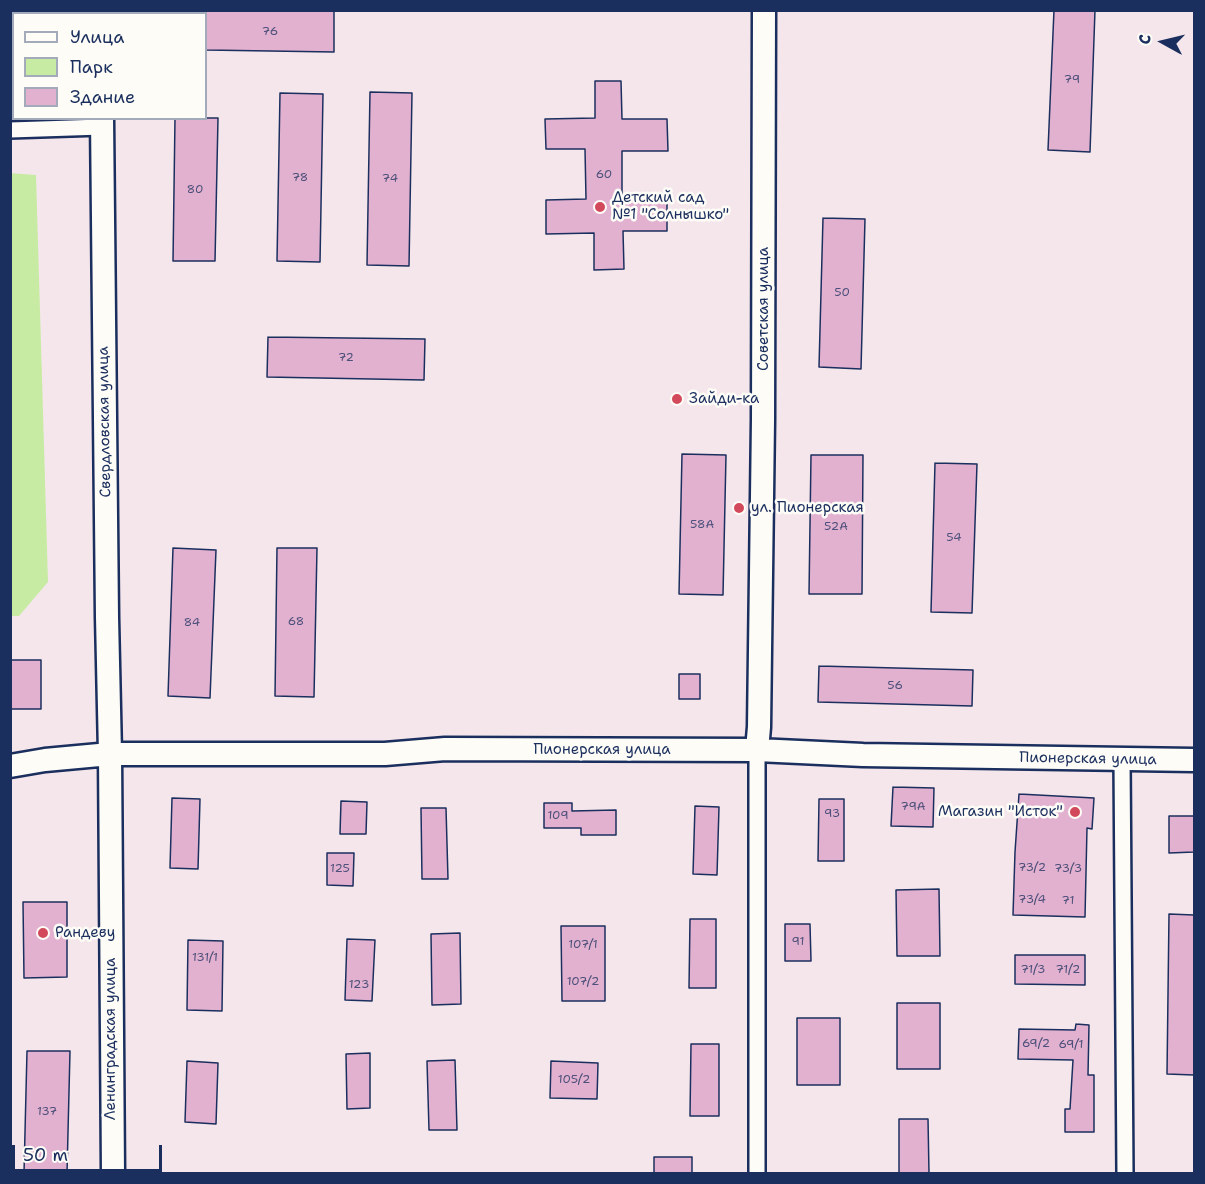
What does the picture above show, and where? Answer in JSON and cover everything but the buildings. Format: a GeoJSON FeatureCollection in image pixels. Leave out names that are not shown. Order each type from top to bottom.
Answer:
{"type":"FeatureCollection","features":[{"type":"Feature","properties":{"kind":"street","name":"Советская улица"},"geometry":{"type":"LineString","coordinates":[[757,750],[764,420],[764,10]]}},
{"type":"Feature","properties":{"kind":"street"},"geometry":{"type":"LineString","coordinates":[[10,130],[102,123]]}},
{"type":"Feature","properties":{"kind":"street","name":"Свердловская улица"},"geometry":{"type":"LineString","coordinates":[[102,123],[110,725]]}},
{"type":"Feature","properties":{"kind":"street","name":"Ленинградская улица"},"geometry":{"type":"LineString","coordinates":[[110,725],[113,1173]]}},
{"type":"Feature","properties":{"kind":"street","name":"Пионерская улица"},"geometry":{"type":"LineString","coordinates":[[10,766],[110,754],[385,754],[467,749],[757,750],[864,755],[1194,760]]}},
{"type":"Feature","properties":{"kind":"street"},"geometry":{"type":"LineString","coordinates":[[757,750],[757,1173]]}},
{"type":"Feature","properties":{"kind":"street"},"geometry":{"type":"LineString","coordinates":[[1122,759],[1125,1173]]}},
{"type":"Feature","properties":{"kind":"green space"},"geometry":{"type":"Polygon","coordinates":[[[10,173],[36,175],[48,582],[19,616],[11,616],[10,173]]]}},
{"type":"Feature","properties":{"kind":"place","name":"Детский сад №1 \"Солнышко\""},"geometry":{"type":"Point","coordinates":[600,207]}},
{"type":"Feature","properties":{"kind":"place","name":"Зайди-ка"},"geometry":{"type":"Point","coordinates":[677,399]}},
{"type":"Feature","properties":{"kind":"place","name":"ул. Пионерская"},"geometry":{"type":"Point","coordinates":[739,508]}},
{"type":"Feature","properties":{"kind":"place","name":"Магазин \"Исток\""},"geometry":{"type":"Point","coordinates":[1075,812]}},
{"type":"Feature","properties":{"kind":"place","name":"Рандеву"},"geometry":{"type":"Point","coordinates":[43,933]}}]}
